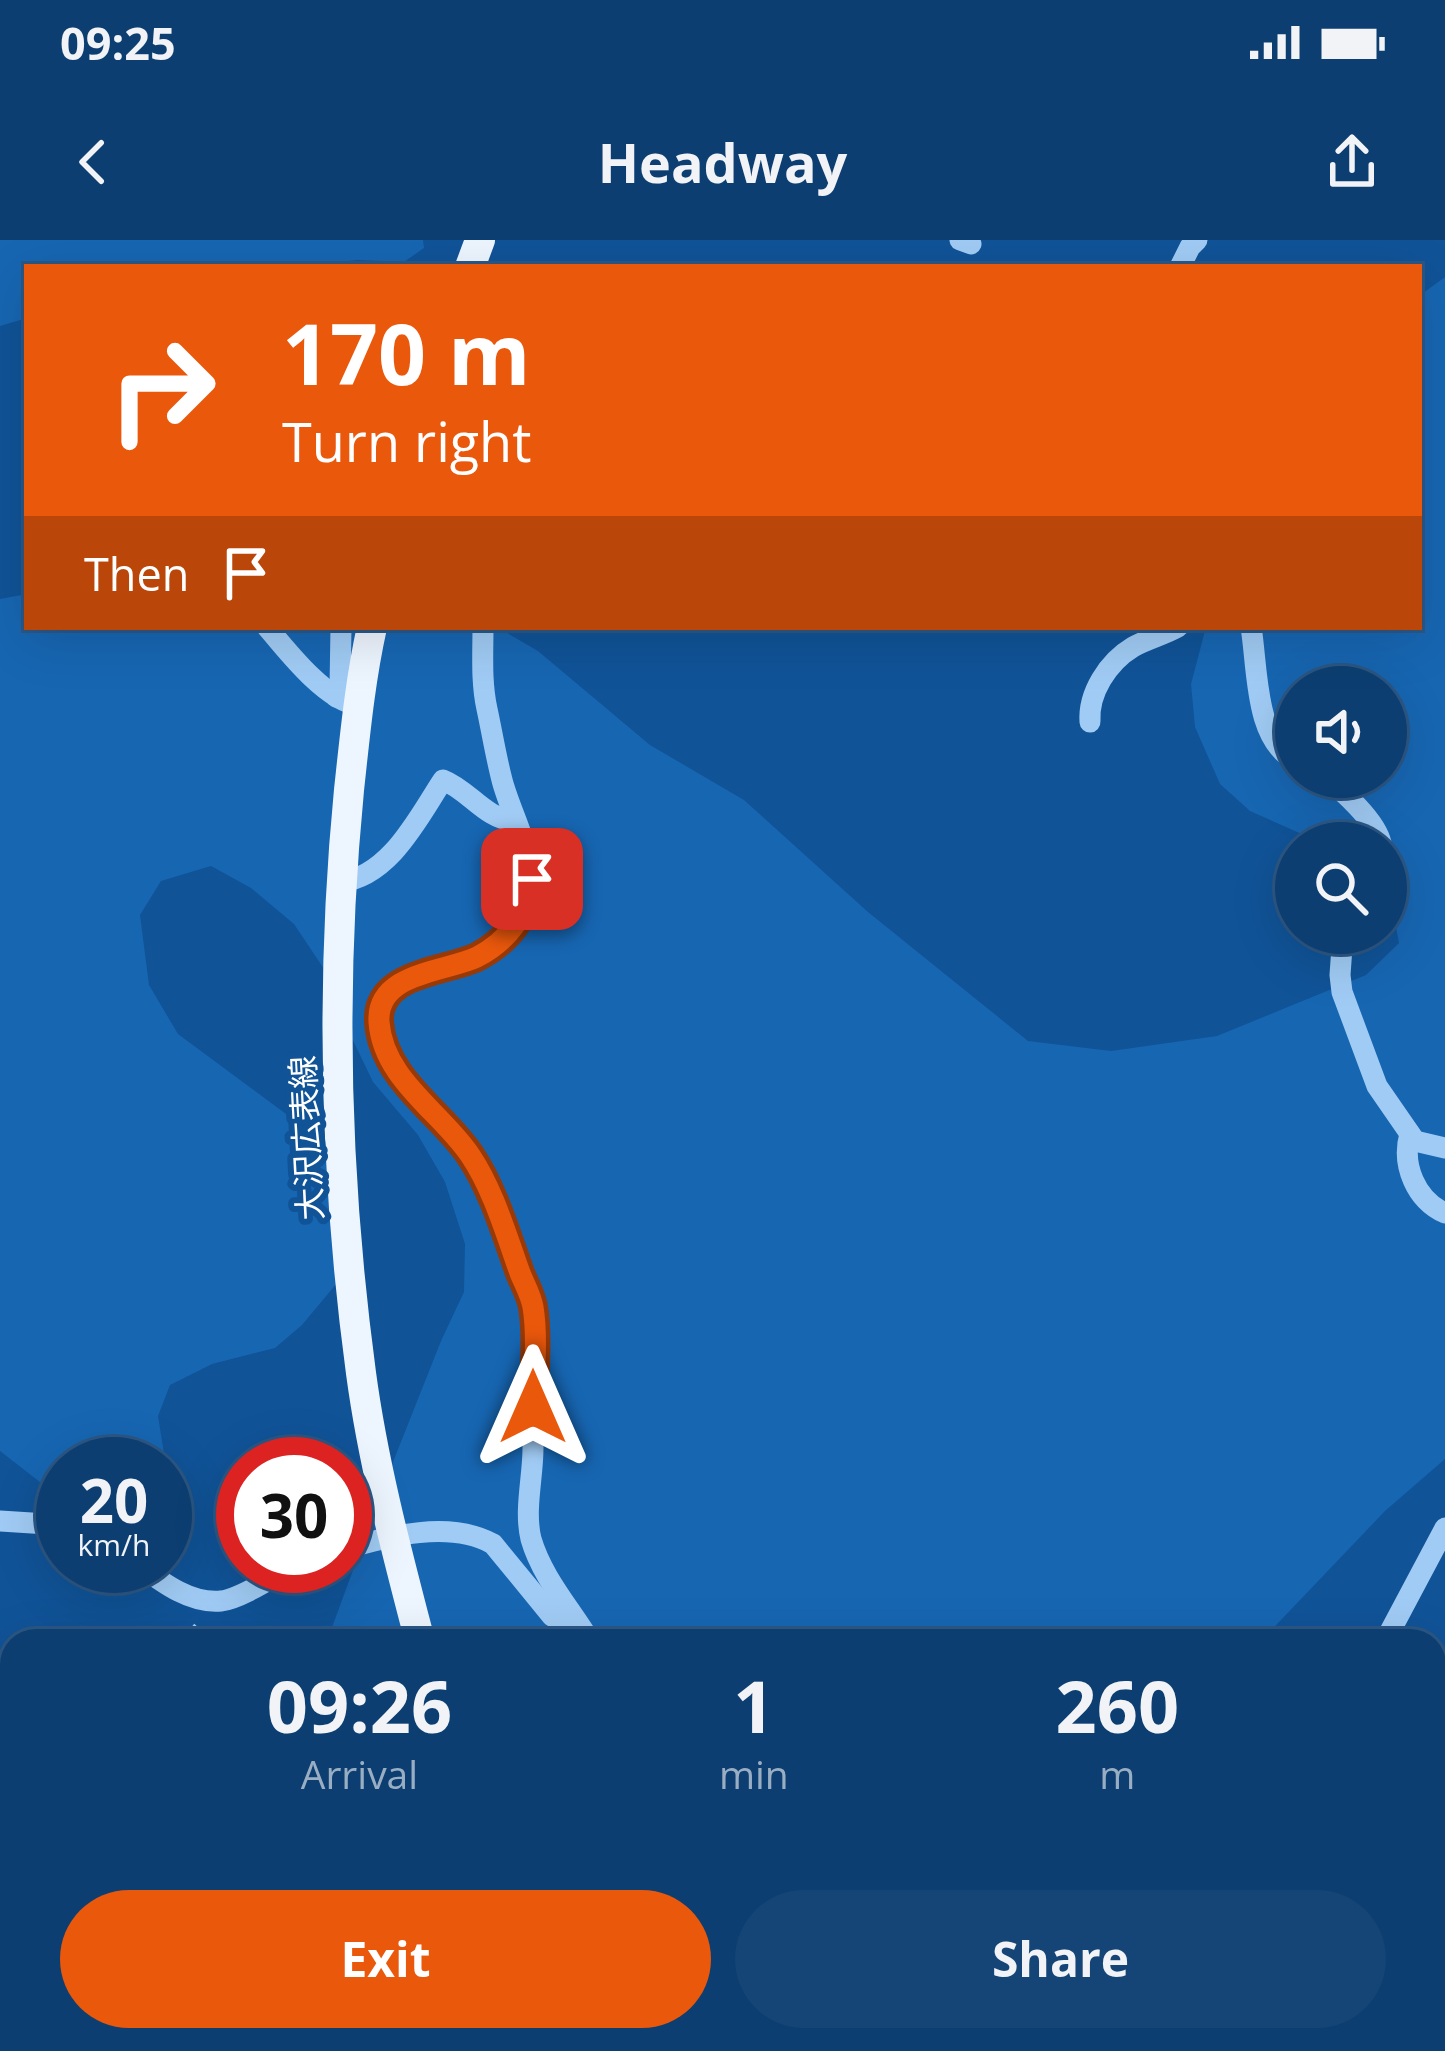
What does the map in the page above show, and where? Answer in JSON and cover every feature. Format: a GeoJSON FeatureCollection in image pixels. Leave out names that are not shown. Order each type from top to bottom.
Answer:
{"type":"FeatureCollection","features":[{"type":"Feature","properties":{"kind":"main road","name":"大沢広表線"},"geometry":{"type":"LineString","coordinates":[[371,630],[347,701],[336,1059],[342,1185],[361,1376],[417,1629]]}},
{"type":"Feature","properties":{"kind":"street"},"geometry":{"type":"LineString","coordinates":[[270,630],[347,701]]}},
{"type":"Feature","properties":{"kind":"street"},"geometry":{"type":"LineString","coordinates":[[341,630],[340,688],[347,701]]}},
{"type":"Feature","properties":{"kind":"street"},"geometry":{"type":"LineString","coordinates":[[483,630],[485,703],[501,778],[524,844],[531,899],[521,918],[491,949],[402,983],[387,996],[379,1023],[394,1066],[406,1084],[473,1160],[533,1306],[528,1519],[542,1565],[581,1629]]}},
{"type":"Feature","properties":{"kind":"street"},"geometry":{"type":"LineString","coordinates":[[1090,722],[1091,700],[1110,667],[1129,649],[1171,630]]}},
{"type":"Feature","properties":{"kind":"street"},"geometry":{"type":"LineString","coordinates":[[1251,630],[1265,723],[1275,744]]}},
{"type":"Feature","properties":{"kind":"street"},"geometry":{"type":"LineString","coordinates":[[340,882],[357,879],[390,854],[443,780],[494,816],[514,821]]}},
{"type":"Feature","properties":{"kind":"street"},"geometry":{"type":"LineString","coordinates":[[1348,798],[1369,822]]}},
{"type":"Feature","properties":{"kind":"street"},"geometry":{"type":"LineString","coordinates":[[1342,954],[1342,992],[1377,1086],[1415,1141],[1445,1148]]}},
{"type":"Feature","properties":{"kind":"street"},"geometry":{"type":"LineString","coordinates":[[1410,1134],[1408,1163],[1413,1178],[1431,1207],[1445,1213]]}},
{"type":"Feature","properties":{"kind":"street"},"geometry":{"type":"LineString","coordinates":[[0,1521],[36,1523]]}},
{"type":"Feature","properties":{"kind":"street"},"geometry":{"type":"LineString","coordinates":[[1391,1629],[1445,1528]]}},
{"type":"Feature","properties":{"kind":"street"},"geometry":{"type":"LineString","coordinates":[[372,1541],[447,1532],[480,1537],[493,1544],[552,1616],[574,1620]]}},
{"type":"Feature","properties":{"kind":"street"},"geometry":{"type":"LineString","coordinates":[[187,1593],[219,1602],[242,1593]]}},
{"type":"Feature","properties":{"kind":"path"},"geometry":{"type":"LineString","coordinates":[[193,1629],[210,1600]]}},
{"type":"Feature","properties":{"kind":"shaded area"},"geometry":{"type":"Polygon","coordinates":[[[0,240],[423,240],[424,248],[404,262],[24,264],[24,319],[0,326],[0,240]]]}},
{"type":"Feature","properties":{"kind":"shaded area"},"geometry":{"type":"Polygon","coordinates":[[[1445,277],[1445,1459],[1385,1511],[1272,1629],[331,1629],[345,1593],[372,1593],[372,1518],[464,1292],[465,1244],[445,1182],[418,1135],[373,1082],[330,978],[294,924],[251,888],[211,866],[161,881],[140,915],[149,985],[178,1034],[324,1142],[348,1188],[342,1277],[302,1325],[275,1348],[212,1364],[170,1385],[158,1416],[161,1437],[36,1437],[36,1479],[0,1451],[0,599],[24,595],[24,630],[502,630],[538,651],[650,745],[744,800],[868,912],[1028,1041],[1111,1051],[1217,1036],[1366,975],[1388,954],[1407,954],[1407,822],[1275,822],[1250,811],[1220,784],[1195,727],[1191,684],[1205,630],[1422,630],[1422,294],[1445,277]]]}},
{"type":"Feature","properties":{"kind":"route"},"geometry":{"type":"LineString","coordinates":[[532,879],[531,899],[521,918],[491,949],[402,983],[387,996],[379,1023],[394,1066],[406,1084],[473,1160],[507,1235],[533,1306],[533,1407]]}}]}
